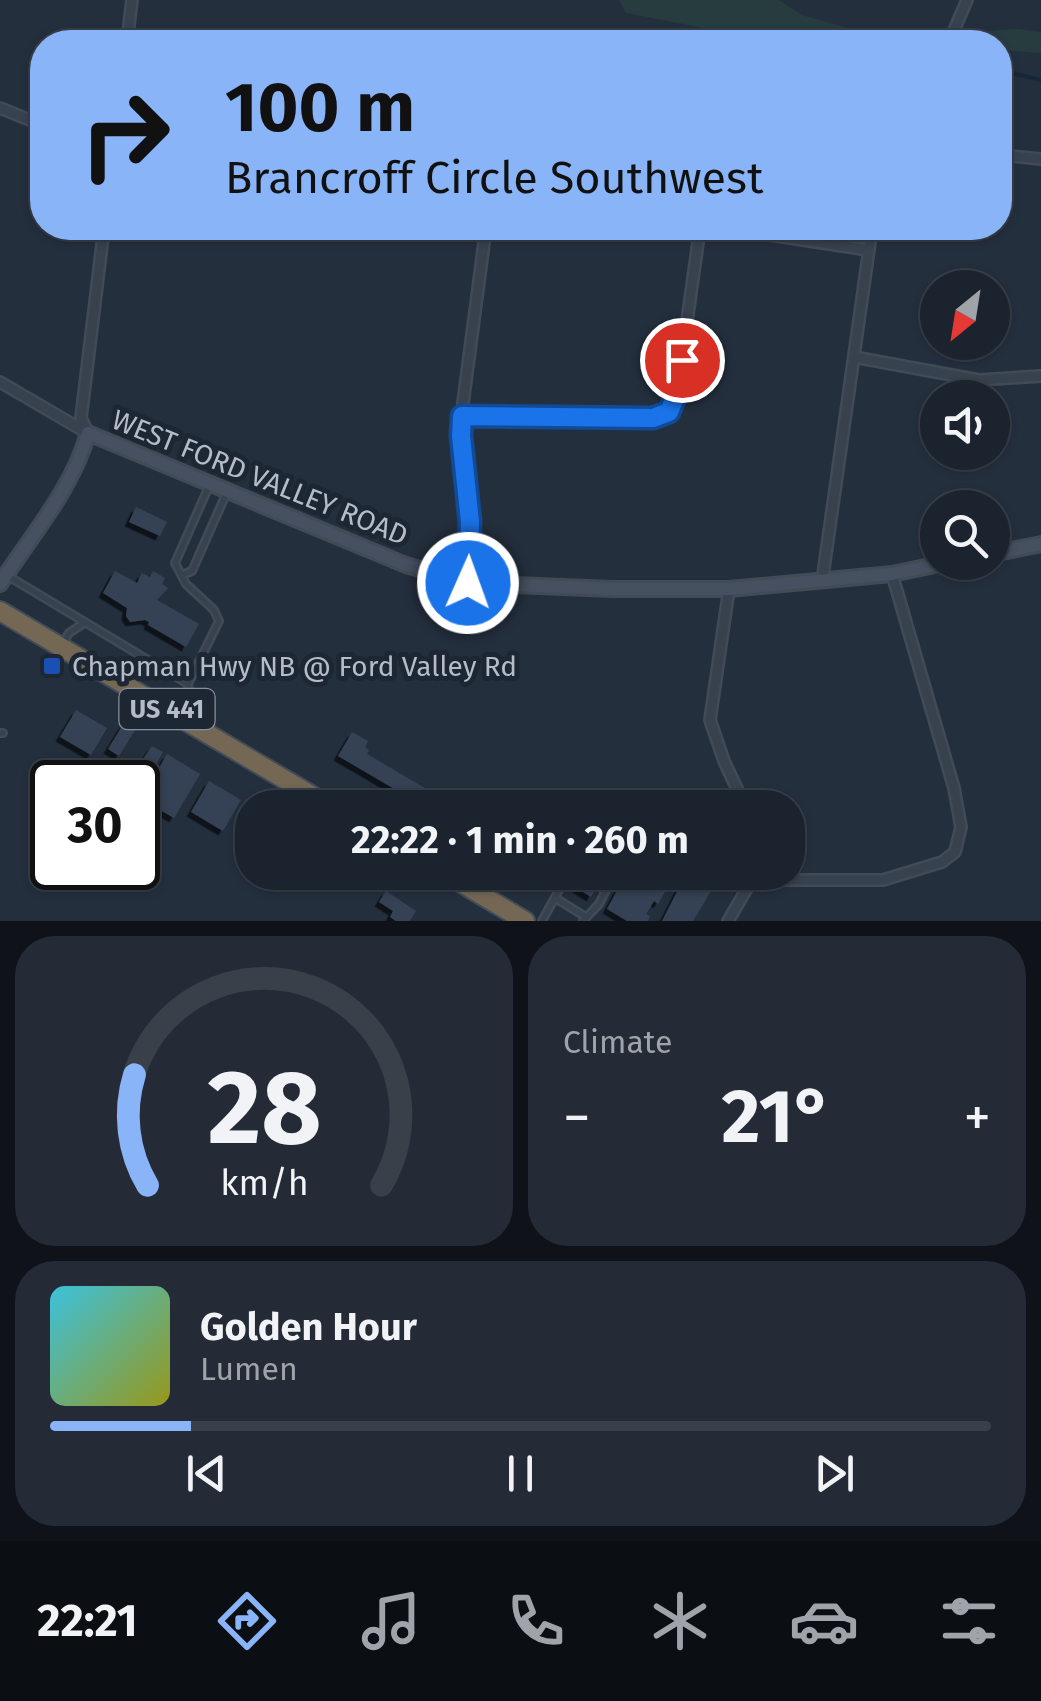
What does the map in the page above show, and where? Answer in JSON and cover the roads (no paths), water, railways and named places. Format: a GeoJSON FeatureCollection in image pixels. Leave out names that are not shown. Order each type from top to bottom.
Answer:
{"type":"FeatureCollection","features":[{"type":"Feature","properties":{"kind":"highway","name":"US 441"},"geometry":{"type":"LineString","coordinates":[[0,610],[303,790]]}},
{"type":"Feature","properties":{"kind":"highway"},"geometry":{"type":"LineString","coordinates":[[473,890],[526,921]]}},
{"type":"Feature","properties":{"kind":"street"},"geometry":{"type":"LineString","coordinates":[[128,30],[132,0]]}},
{"type":"Feature","properties":{"kind":"street"},"geometry":{"type":"LineString","coordinates":[[954,30],[967,0]]}},
{"type":"Feature","properties":{"kind":"street"},"geometry":{"type":"LineString","coordinates":[[0,108],[30,120]]}},
{"type":"Feature","properties":{"kind":"street"},"geometry":{"type":"LineString","coordinates":[[1012,156],[1041,159]]}},
{"type":"Feature","properties":{"kind":"street"},"geometry":{"type":"LineString","coordinates":[[3,579],[67,481],[88,432],[81,418],[103,240]]}},
{"type":"Feature","properties":{"kind":"street"},"geometry":{"type":"LineString","coordinates":[[468,583],[470,522],[461,436],[484,240]]}},
{"type":"Feature","properties":{"kind":"street"},"geometry":{"type":"LineString","coordinates":[[462,416],[653,418],[669,412],[677,393],[698,240]]}},
{"type":"Feature","properties":{"kind":"street"},"geometry":{"type":"LineString","coordinates":[[803,240],[868,250]]}},
{"type":"Feature","properties":{"kind":"street"},"geometry":{"type":"LineString","coordinates":[[822,582],[870,240]]}},
{"type":"Feature","properties":{"kind":"street"},"geometry":{"type":"LineString","coordinates":[[854,357],[979,380],[1041,376]]}},
{"type":"Feature","properties":{"kind":"street"},"geometry":{"type":"LineString","coordinates":[[0,382],[88,432]]}},
{"type":"Feature","properties":{"kind":"street","name":"WEST FORD VALLEY ROAD"},"geometry":{"type":"LineString","coordinates":[[88,432],[406,564],[468,583],[595,589],[729,589],[822,582],[920,568]]}},
{"type":"Feature","properties":{"kind":"street"},"geometry":{"type":"LineString","coordinates":[[1010,550],[1041,544]]}},
{"type":"Feature","properties":{"kind":"street"},"geometry":{"type":"LineString","coordinates":[[805,878],[883,880],[942,862],[954,852],[962,827],[892,574]]}},
{"type":"Feature","properties":{"kind":"street"},"geometry":{"type":"LineString","coordinates":[[729,589],[710,720],[737,790]]}},
{"type":"Feature","properties":{"kind":"street"},"geometry":{"type":"LineString","coordinates":[[728,921],[745,890]]}},
{"type":"Feature","properties":{"kind":"lane"},"geometry":{"type":"LineString","coordinates":[[181,718],[190,702],[188,684],[220,622],[219,614],[193,594],[175,563],[210,483]]}},
{"type":"Feature","properties":{"kind":"lane"},"geometry":{"type":"LineString","coordinates":[[182,575],[192,571],[228,490]]}},
{"type":"Feature","properties":{"kind":"lane"},"geometry":{"type":"LineString","coordinates":[[3,579],[188,684]]}},
{"type":"Feature","properties":{"kind":"lane"},"geometry":{"type":"LineString","coordinates":[[61,646],[69,633],[84,622]]}},
{"type":"Feature","properties":{"kind":"lane"},"geometry":{"type":"LineString","coordinates":[[542,921],[559,890]]}},
{"type":"Feature","properties":{"kind":"lane"},"geometry":{"type":"LineString","coordinates":[[555,898],[585,919],[606,890]]}},
{"type":"Feature","properties":{"kind":"waterway"},"geometry":{"type":"LineString","coordinates":[[1012,73],[1041,80]]}},
{"type":"Feature","properties":{"kind":"place","name":"Chapman Hwy NB @ Ford Valley Rd"},"geometry":{"type":"Point","coordinates":[52,666]}}]}
